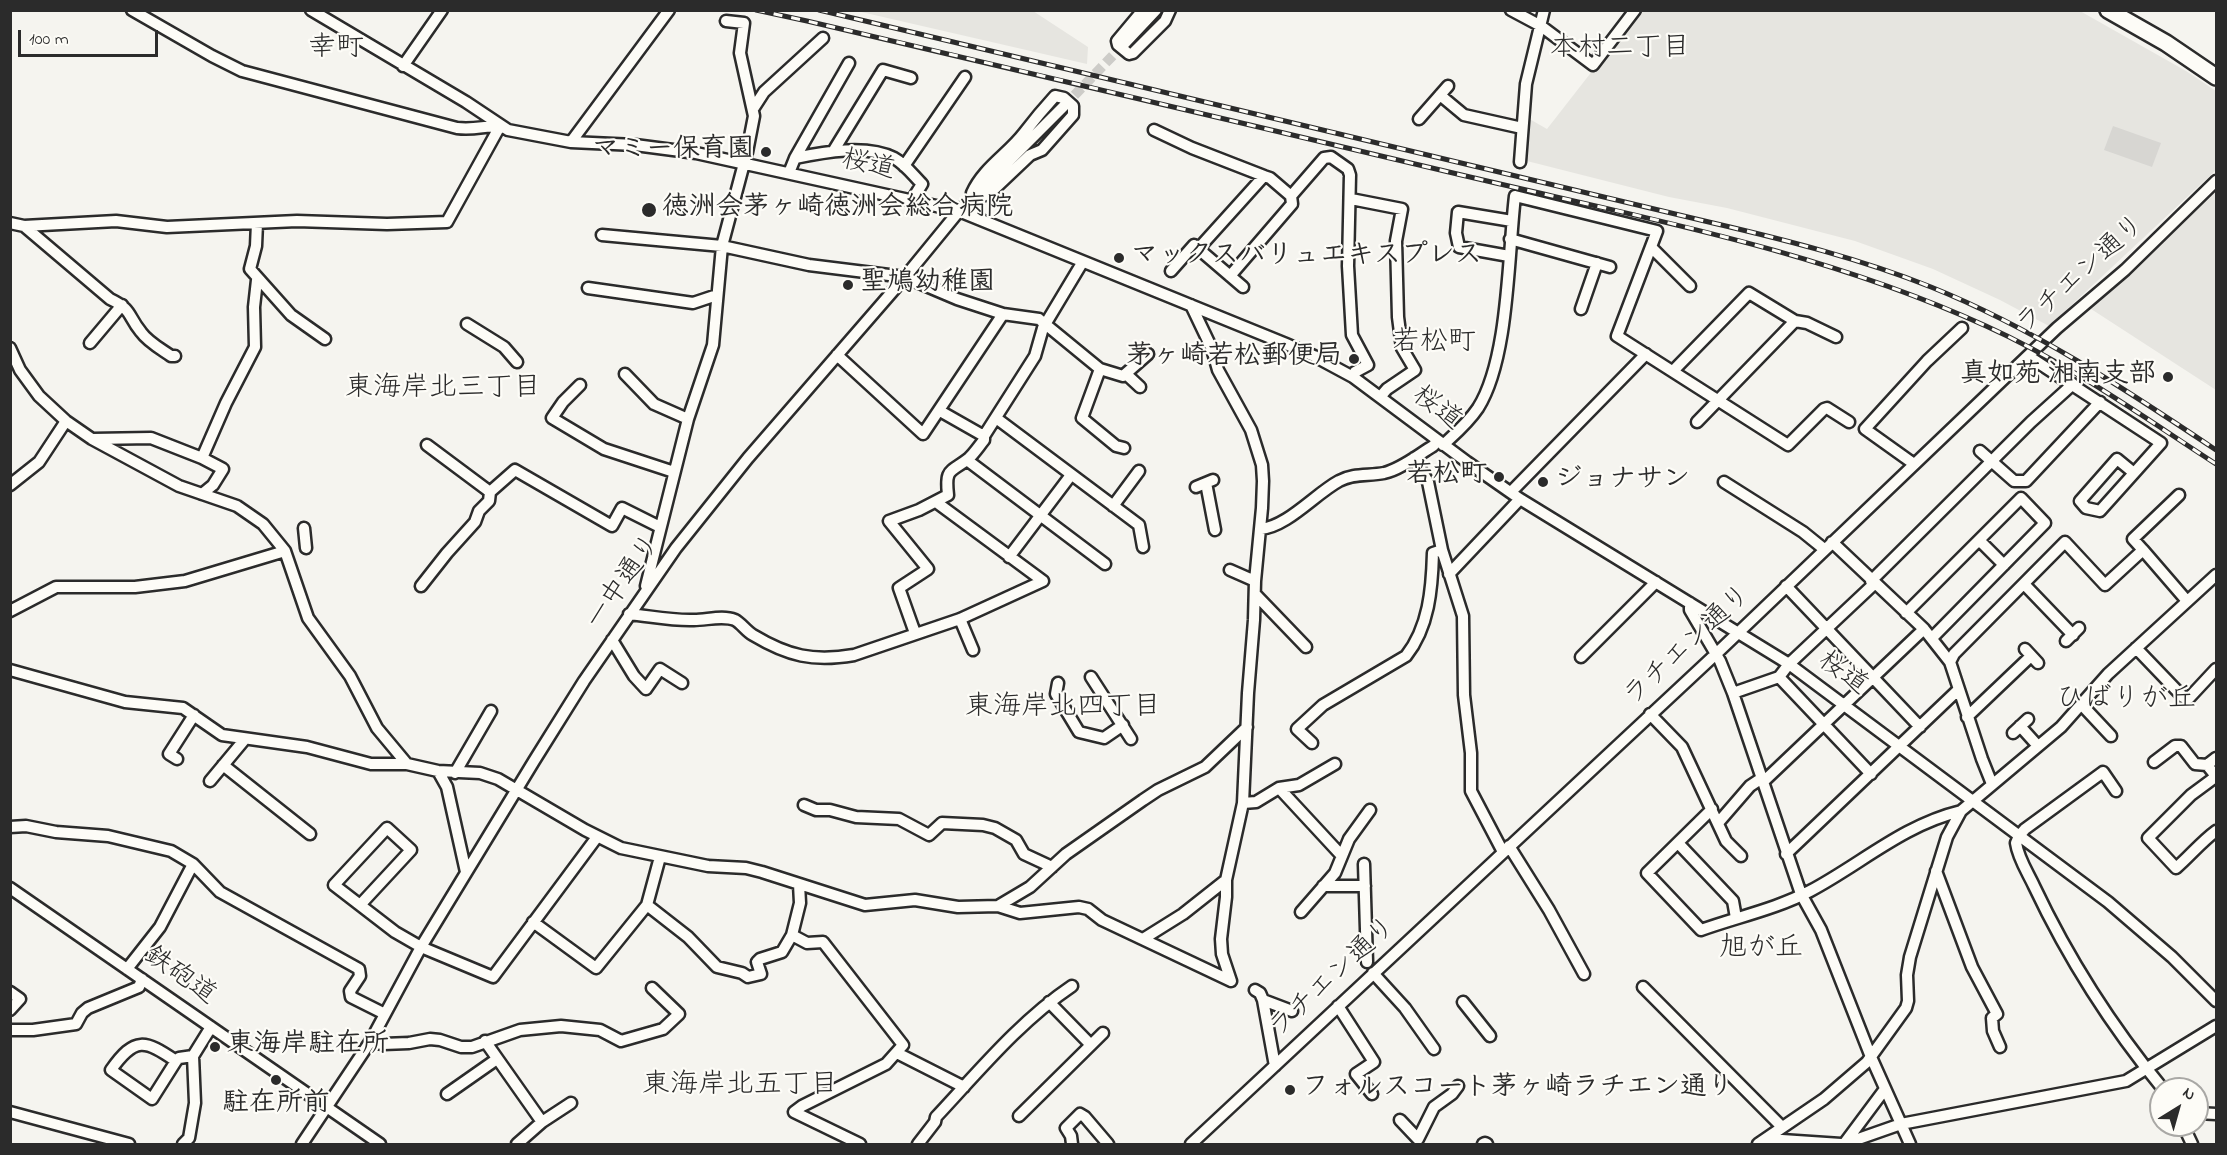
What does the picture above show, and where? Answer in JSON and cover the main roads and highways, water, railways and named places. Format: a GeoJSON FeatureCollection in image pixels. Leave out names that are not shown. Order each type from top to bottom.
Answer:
{"type":"FeatureCollection","features":[{"type":"Feature","properties":{"kind":"highway"},"geometry":{"type":"LineString","coordinates":[[2108,10],[2166,43],[2217,77]]}},
{"type":"Feature","properties":{"kind":"tunnel"},"geometry":{"type":"LineString","coordinates":[[1064,106],[1124,44]]}},
{"type":"Feature","properties":{"kind":"railway"},"geometry":{"type":"LineString","coordinates":[[756,10],[1666,222],[1797,257],[1861,277],[1986,326],[2046,356],[2216,464]]}},
{"type":"Feature","properties":{"kind":"railway"},"geometry":{"type":"LineString","coordinates":[[819,10],[1740,229],[1851,259],[1931,287],[2006,321],[2113,382],[2216,450]]}},
{"type":"Feature","properties":{"kind":"place","name":"マミー保育園"},"geometry":{"type":"Point","coordinates":[766,152]}},
{"type":"Feature","properties":{"kind":"place","name":"徳洲会茅ヶ崎徳洲会総合病院"},"geometry":{"type":"Point","coordinates":[649,210]}},
{"type":"Feature","properties":{"kind":"place","name":"マックスバリュエキスプレス"},"geometry":{"type":"Point","coordinates":[1119,258]}},
{"type":"Feature","properties":{"kind":"place","name":"聖鳩幼稚園"},"geometry":{"type":"Point","coordinates":[848,285]}},
{"type":"Feature","properties":{"kind":"place","name":"茅ヶ崎若松郵便局"},"geometry":{"type":"Point","coordinates":[1354,359]}},
{"type":"Feature","properties":{"kind":"place","name":"真如苑 湘南支部"},"geometry":{"type":"Point","coordinates":[2168,377]}},
{"type":"Feature","properties":{"kind":"place","name":"若松町"},"geometry":{"type":"Point","coordinates":[1499,477]}},
{"type":"Feature","properties":{"kind":"place","name":"ジョナサン"},"geometry":{"type":"Point","coordinates":[1543,482]}},
{"type":"Feature","properties":{"kind":"place","name":"東海岸駐在所"},"geometry":{"type":"Point","coordinates":[215,1047]}},
{"type":"Feature","properties":{"kind":"place","name":"駐在所前"},"geometry":{"type":"Point","coordinates":[276,1080]}},
{"type":"Feature","properties":{"kind":"place","name":"フォルスコート茅ヶ崎ラチエン通り"},"geometry":{"type":"Point","coordinates":[1290,1090]}},
{"type":"Feature","properties":{"kind":"district","name":"幸町"},"geometry":{"type":"Point","coordinates":[336,50]}},
{"type":"Feature","properties":{"kind":"district","name":"本村二丁目"},"geometry":{"type":"Point","coordinates":[1620,50]}},
{"type":"Feature","properties":{"kind":"district","name":"若松町"},"geometry":{"type":"Point","coordinates":[1434,344]}},
{"type":"Feature","properties":{"kind":"district","name":"東海岸北三丁目"},"geometry":{"type":"Point","coordinates":[443,390]}},
{"type":"Feature","properties":{"kind":"district","name":"ひばりが丘"},"geometry":{"type":"Point","coordinates":[2126,701]}},
{"type":"Feature","properties":{"kind":"district","name":"東海岸北四丁目"},"geometry":{"type":"Point","coordinates":[1063,709]}},
{"type":"Feature","properties":{"kind":"district","name":"旭が丘"},"geometry":{"type":"Point","coordinates":[1761,950]}},
{"type":"Feature","properties":{"kind":"district","name":"東海岸北五丁目"},"geometry":{"type":"Point","coordinates":[740,1087]}}]}
